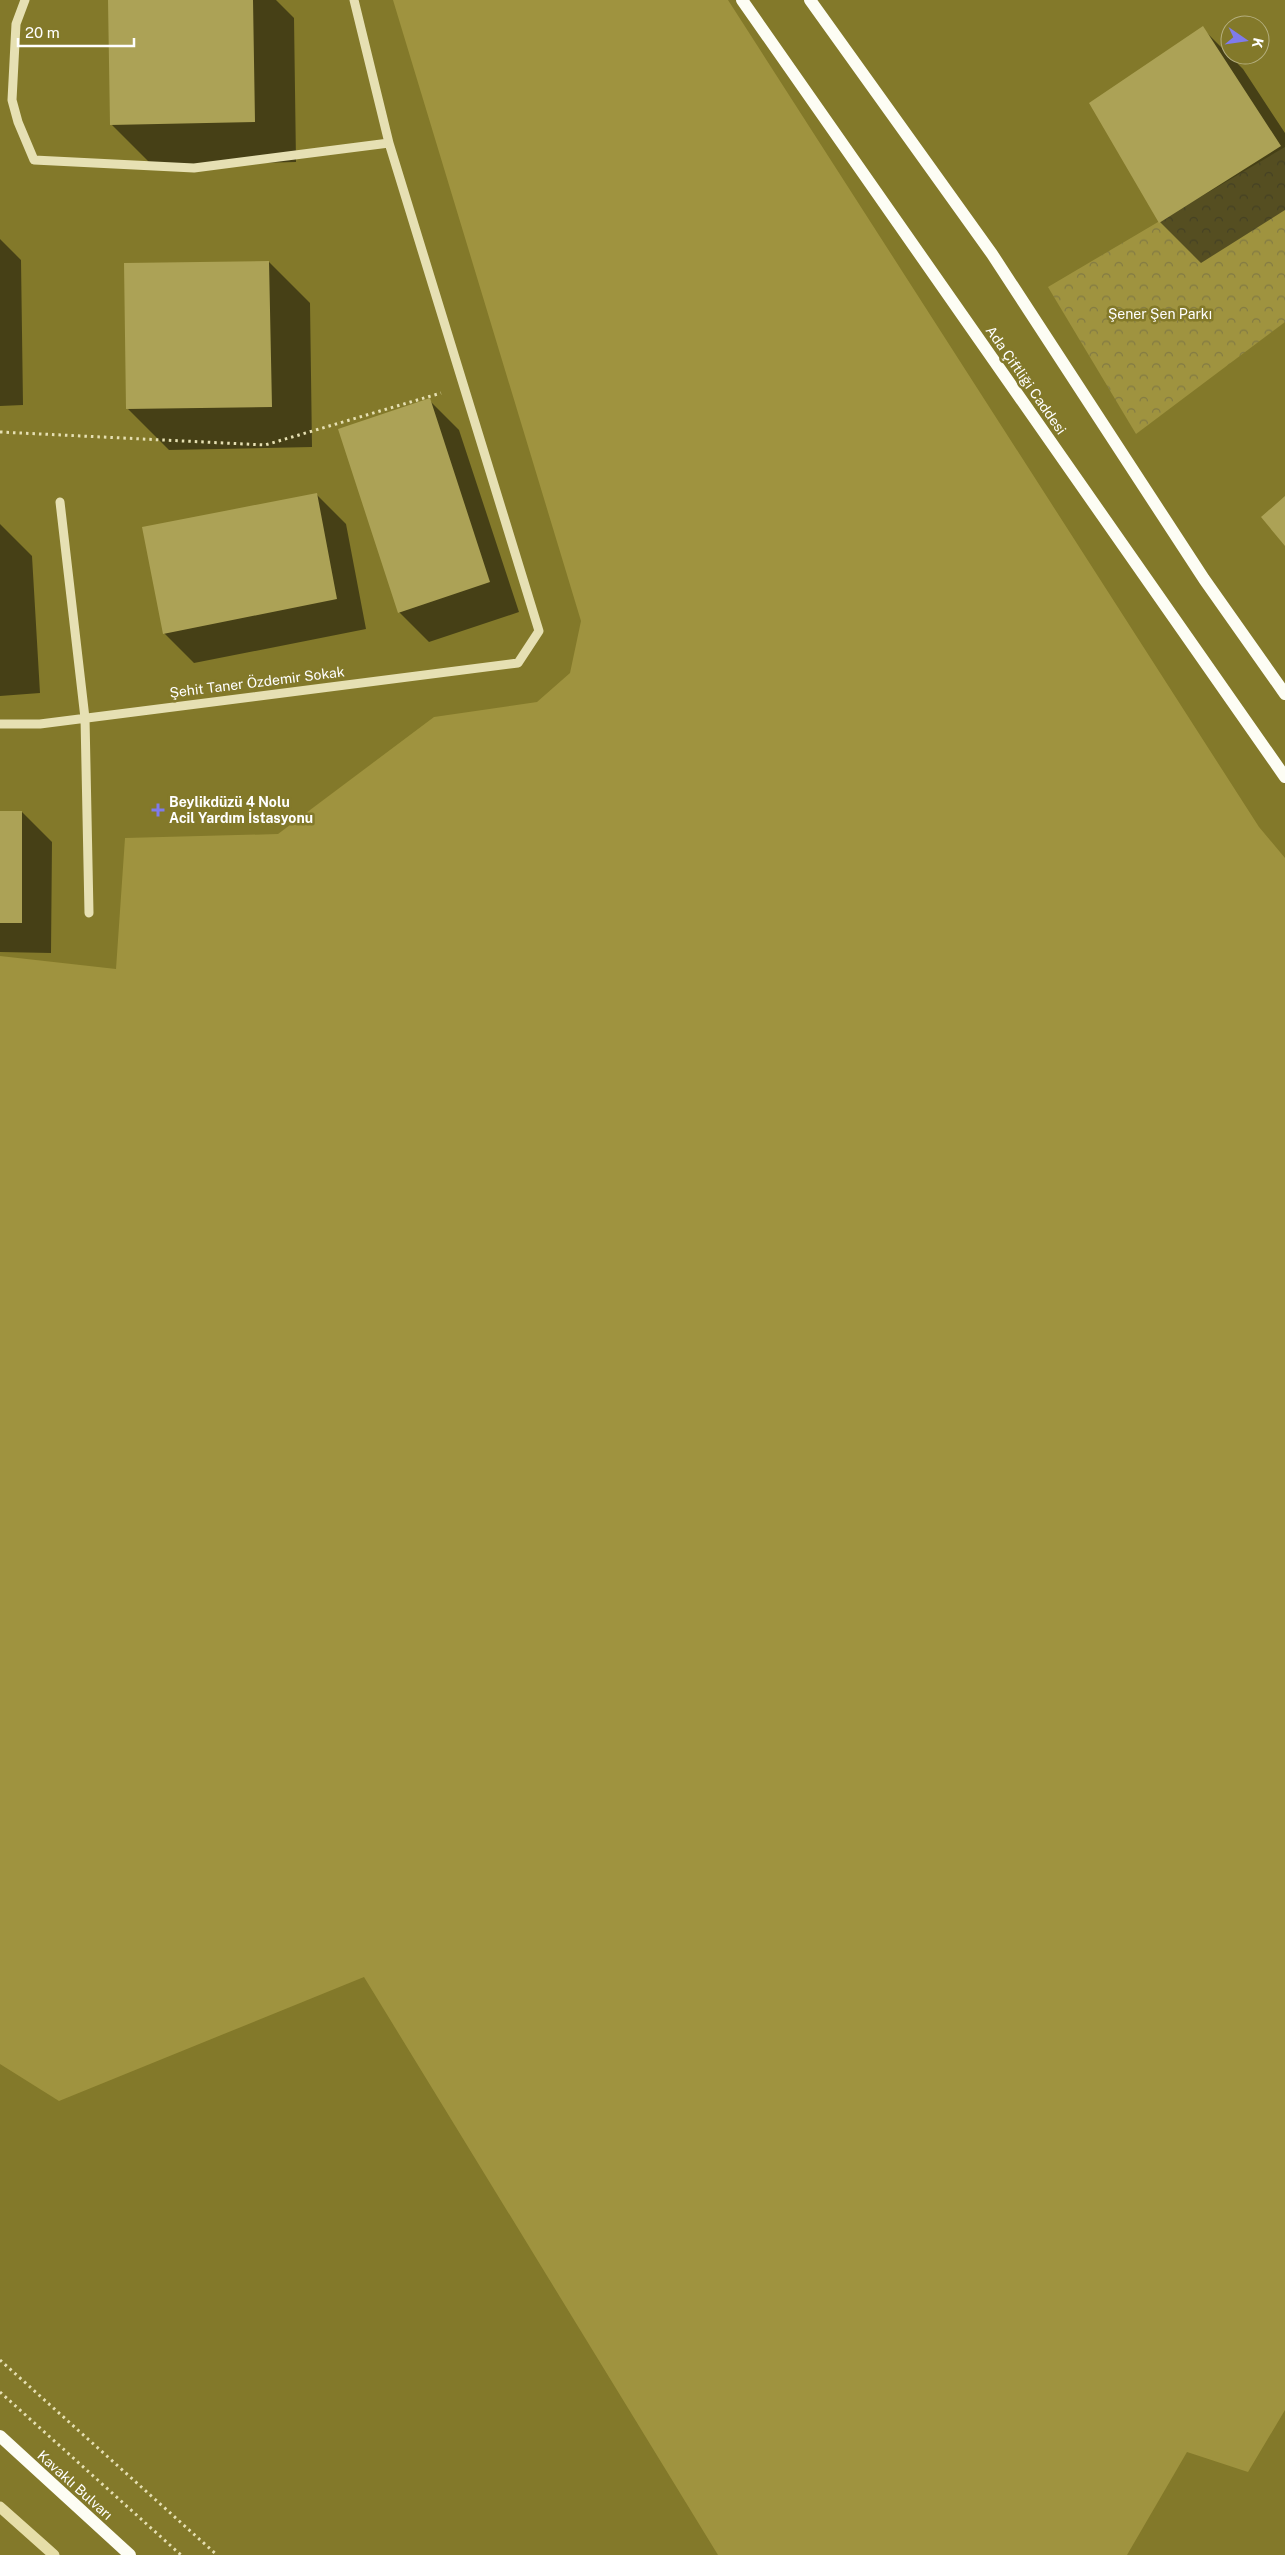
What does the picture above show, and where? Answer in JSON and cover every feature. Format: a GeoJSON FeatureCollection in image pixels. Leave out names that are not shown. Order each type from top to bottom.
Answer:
{"type":"FeatureCollection","features":[{"type":"Feature","properties":{"kind":"main road","name":"Ada Çiftliği Caddesi"},"geometry":{"type":"LineString","coordinates":[[742,0],[1285,777]]}},
{"type":"Feature","properties":{"kind":"main road"},"geometry":{"type":"LineString","coordinates":[[810,0],[992,254],[1204,579],[1285,694]]}},
{"type":"Feature","properties":{"kind":"main road","name":"Kavaklı Bulvarı"},"geometry":{"type":"LineString","coordinates":[[0,2436],[130,2555]]}},
{"type":"Feature","properties":{"kind":"street"},"geometry":{"type":"LineString","coordinates":[[25,0],[16,24],[12,100],[18,122],[34,160],[194,168],[390,143]]}},
{"type":"Feature","properties":{"kind":"street"},"geometry":{"type":"LineString","coordinates":[[354,0],[390,143],[463,387]]}},
{"type":"Feature","properties":{"kind":"street","name":"Şehit Taner Özdemir Sokak"},"geometry":{"type":"LineString","coordinates":[[0,724],[40,724],[518,663],[539,631],[463,387]]}},
{"type":"Feature","properties":{"kind":"street"},"geometry":{"type":"LineString","coordinates":[[60,502],[85,718],[89,913]]}},
{"type":"Feature","properties":{"kind":"path"},"geometry":{"type":"LineString","coordinates":[[0,432],[265,445],[463,387]]}},
{"type":"Feature","properties":{"kind":"path"},"geometry":{"type":"LineString","coordinates":[[0,2360],[217,2555]]}},
{"type":"Feature","properties":{"kind":"path"},"geometry":{"type":"LineString","coordinates":[[0,2392],[181,2555]]}},
{"type":"Feature","properties":{"kind":"green space"},"geometry":{"type":"Polygon","coordinates":[[[393,0],[728,0],[1259,827],[1285,858],[1285,2410],[1248,2472],[1187,2452],[1127,2555],[718,2555],[364,1977],[59,2101],[0,2064],[0,956],[116,969],[125,838],[278,834],[434,717],[537,702],[570,673],[581,621],[393,0]]]}},
{"type":"Feature","properties":{"kind":"green space","name":"Şener Şen Parkı"},"geometry":{"type":"Polygon","coordinates":[[[1285,147],[1285,322],[1136,434],[1048,287],[1285,147]]]}},
{"type":"Feature","properties":{"kind":"building"},"geometry":{"type":"Polygon","coordinates":[[[108,0],[253,0],[255,122],[110,125],[108,0]]]}},
{"type":"Feature","properties":{"kind":"building"},"geometry":{"type":"Polygon","coordinates":[[[1203,26],[1220,52],[1220,65],[1228,65],[1281,146],[1159,223],[1089,103],[1203,26]]]}},
{"type":"Feature","properties":{"kind":"building"},"geometry":{"type":"Polygon","coordinates":[[[269,261],[272,407],[126,409],[124,263],[269,261]]]}},
{"type":"Feature","properties":{"kind":"building"},"geometry":{"type":"Polygon","coordinates":[[[430,398],[490,582],[398,613],[338,429],[430,398]]]}},
{"type":"Feature","properties":{"kind":"building"},"geometry":{"type":"Polygon","coordinates":[[[317,493],[337,599],[163,634],[142,527],[317,493]]]}},
{"type":"Feature","properties":{"kind":"building"},"geometry":{"type":"Polygon","coordinates":[[[1285,496],[1285,546],[1261,517],[1285,496]]]}},
{"type":"Feature","properties":{"kind":"building"},"geometry":{"type":"Polygon","coordinates":[[[0,811],[22,811],[22,923],[0,923],[0,811]]]}},
{"type":"Feature","properties":{"kind":"waterway"},"geometry":{"type":"LineString","coordinates":[[0,2507],[54,2555]]}},
{"type":"Feature","properties":{"kind":"place","name":"Beylikdüzü 4 Nolu Acil Yardım İstasyonu"},"geometry":{"type":"Point","coordinates":[158,810]}}]}
